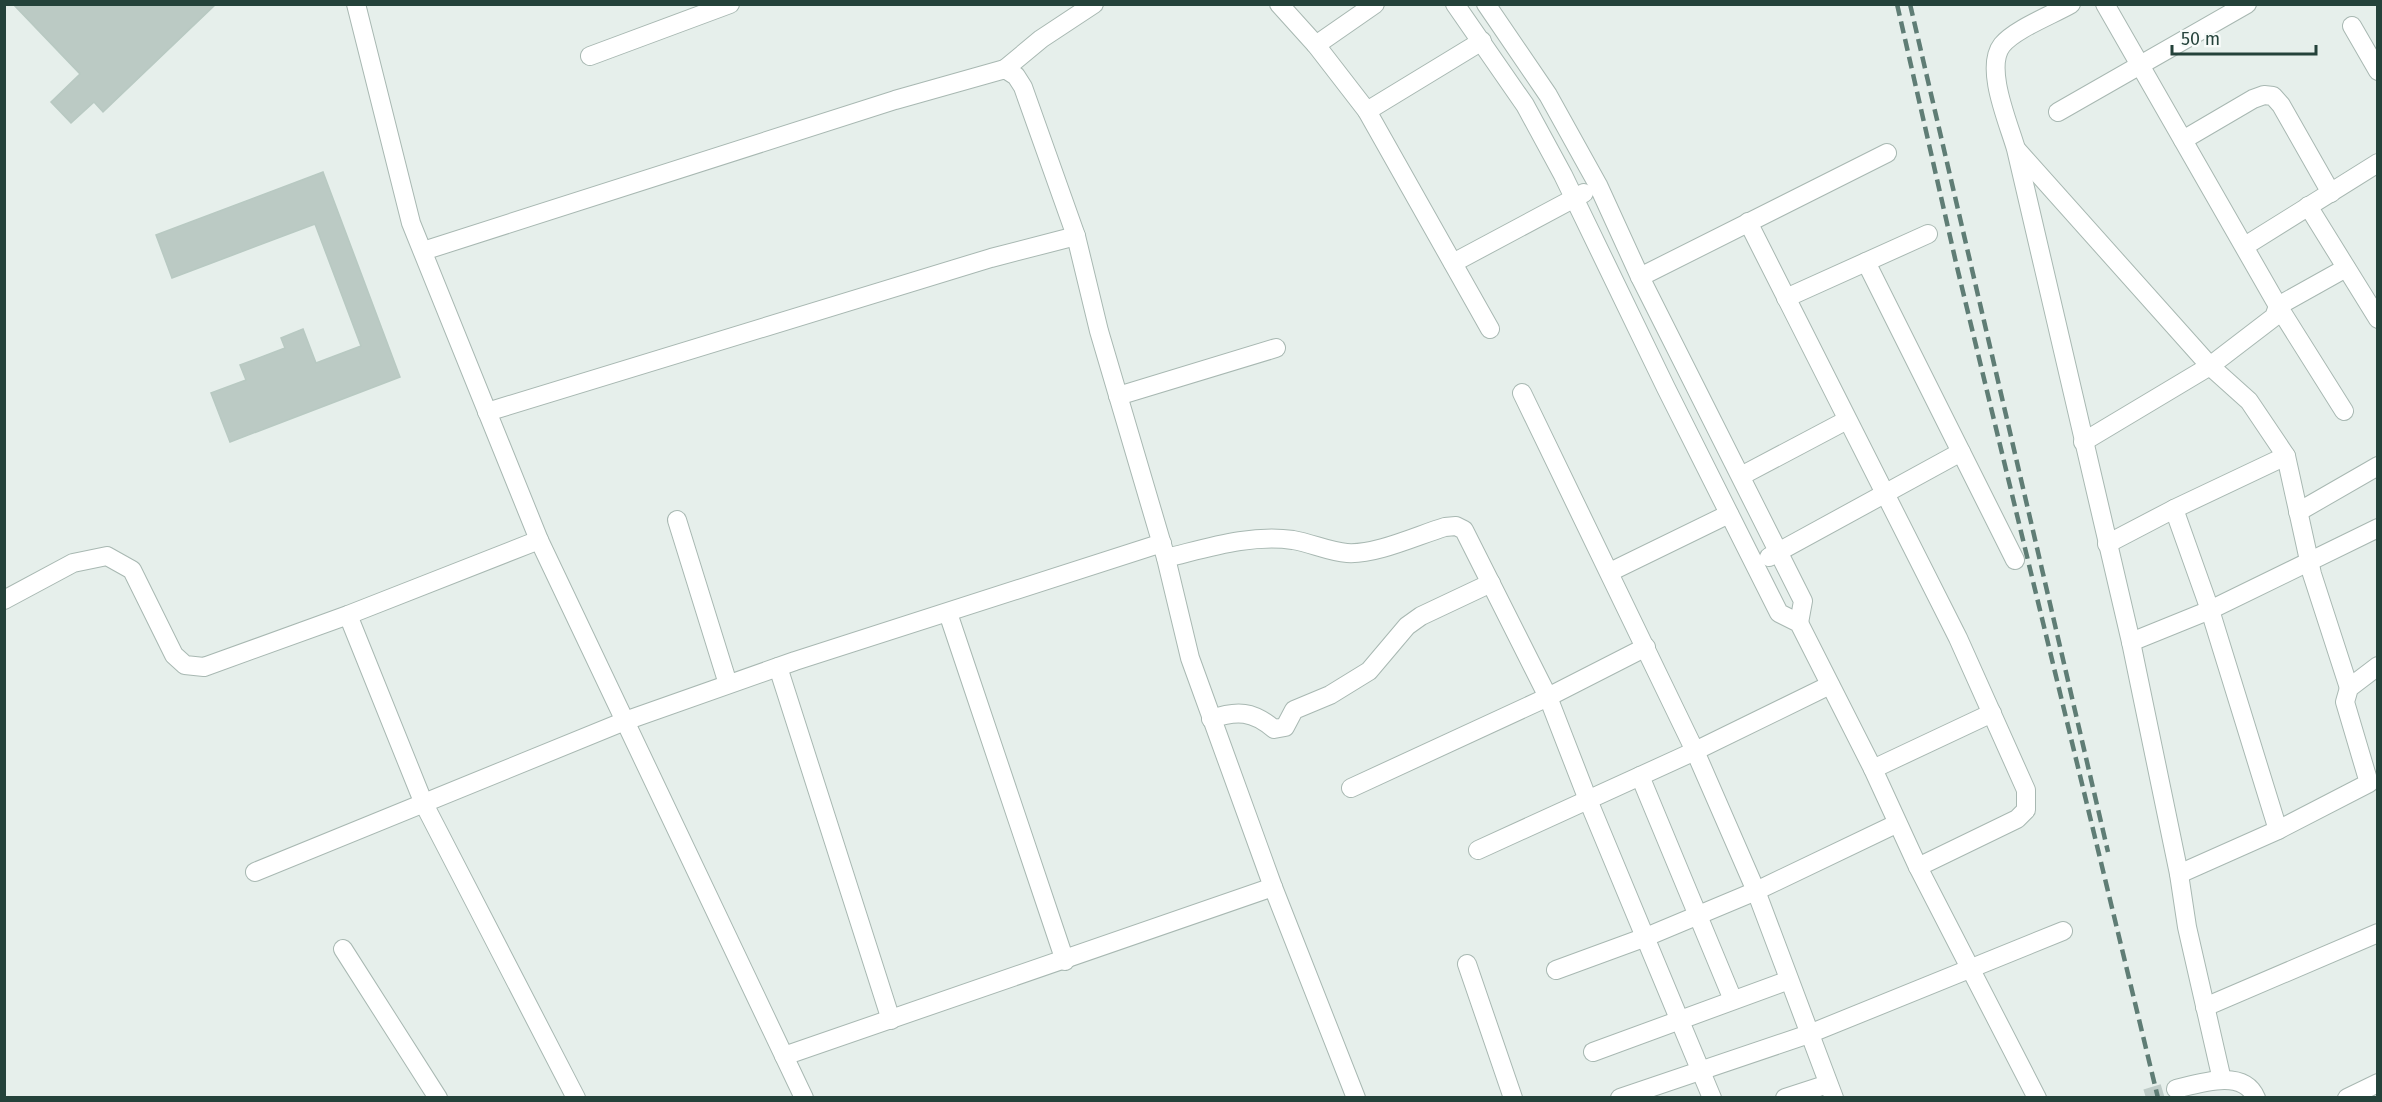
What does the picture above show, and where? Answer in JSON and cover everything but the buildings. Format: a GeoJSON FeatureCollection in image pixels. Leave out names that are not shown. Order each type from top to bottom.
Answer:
{"type":"FeatureCollection","features":[{"type":"Feature","properties":{"kind":"street"},"geometry":{"type":"LineString","coordinates":[[356,4],[411,223],[486,412],[539,540],[804,1098]]}},
{"type":"Feature","properties":{"kind":"street"},"geometry":{"type":"LineString","coordinates":[[590,56],[691,11],[730,4]]}},
{"type":"Feature","properties":{"kind":"street"},"geometry":{"type":"LineString","coordinates":[[423,251],[884,103],[1005,69],[1041,39],[1094,4]]}},
{"type":"Feature","properties":{"kind":"street"},"geometry":{"type":"LineString","coordinates":[[1280,4],[1316,45],[1367,111],[1490,329]]}},
{"type":"Feature","properties":{"kind":"street"},"geometry":{"type":"LineString","coordinates":[[1316,45],[1375,4]]}},
{"type":"Feature","properties":{"kind":"street"},"geometry":{"type":"LineString","coordinates":[[1455,4],[1525,105],[1574,198],[1779,613],[1799,623]]}},
{"type":"Feature","properties":{"kind":"street"},"geometry":{"type":"LineString","coordinates":[[1486,4],[1548,95],[1598,185],[1640,277],[1803,601],[1799,623],[1874,769],[1896,824],[2037,1098]]}},
{"type":"Feature","properties":{"kind":"street"},"geometry":{"type":"LineString","coordinates":[[2071,4],[2017,33],[2002,45],[1995,61],[1996,78],[2016,149],[2131,642],[2222,1080]]}},
{"type":"Feature","properties":{"kind":"street"},"geometry":{"type":"LineString","coordinates":[[2105,4],[2278,306],[2344,411]]}},
{"type":"Feature","properties":{"kind":"street"},"geometry":{"type":"LineString","coordinates":[[2058,112],[2247,4]]}},
{"type":"Feature","properties":{"kind":"street"},"geometry":{"type":"LineString","coordinates":[[2352,27],[2378,71]]}},
{"type":"Feature","properties":{"kind":"street"},"geometry":{"type":"LineString","coordinates":[[1367,111],[1482,41]]}},
{"type":"Feature","properties":{"kind":"street"},"geometry":{"type":"LineString","coordinates":[[1005,69],[1016,75],[1023,87],[1076,236],[1118,396],[1164,550],[1190,658],[1273,887],[1356,1098]]}},
{"type":"Feature","properties":{"kind":"street"},"geometry":{"type":"LineString","coordinates":[[2183,140],[2253,99],[2264,95],[2273,96],[2281,105],[2331,193]]}},
{"type":"Feature","properties":{"kind":"street"},"geometry":{"type":"LineString","coordinates":[[2016,149],[2211,366],[2250,401],[2286,456],[2309,560],[2349,688],[2345,702],[2373,781],[2278,830],[2179,874]]}},
{"type":"Feature","properties":{"kind":"street"},"geometry":{"type":"LineString","coordinates":[[1640,277],[1887,153]]}},
{"type":"Feature","properties":{"kind":"street"},"geometry":{"type":"LineString","coordinates":[[2245,246],[2378,164]]}},
{"type":"Feature","properties":{"kind":"street"},"geometry":{"type":"LineString","coordinates":[[1453,263],[1598,185]]}},
{"type":"Feature","properties":{"kind":"street"},"geometry":{"type":"LineString","coordinates":[[2308,207],[2378,319]]}},
{"type":"Feature","properties":{"kind":"street"},"geometry":{"type":"LineString","coordinates":[[1748,222],[1958,638],[2026,790],[2028,800],[2026,810],[2017,819],[1918,867]]}},
{"type":"Feature","properties":{"kind":"street"},"geometry":{"type":"LineString","coordinates":[[1786,298],[1928,234]]}},
{"type":"Feature","properties":{"kind":"street"},"geometry":{"type":"LineString","coordinates":[[486,412],[991,258],[1076,236]]}},
{"type":"Feature","properties":{"kind":"street"},"geometry":{"type":"LineString","coordinates":[[1866,262],[2015,560]]}},
{"type":"Feature","properties":{"kind":"street"},"geometry":{"type":"LineString","coordinates":[[2083,442],[2211,366],[2274,317],[2278,306],[2346,268]]}},
{"type":"Feature","properties":{"kind":"street"},"geometry":{"type":"LineString","coordinates":[[1118,396],[1276,348]]}},
{"type":"Feature","properties":{"kind":"street"},"geometry":{"type":"LineString","coordinates":[[1522,393],[1695,752],[1756,891],[1831,1091],[1785,1098]]}},
{"type":"Feature","properties":{"kind":"street"},"geometry":{"type":"LineString","coordinates":[[1741,476],[1847,420]]}},
{"type":"Feature","properties":{"kind":"street"},"geometry":{"type":"LineString","coordinates":[[1754,564],[1961,452]]}},
{"type":"Feature","properties":{"kind":"street"},"geometry":{"type":"LineString","coordinates":[[2108,544],[2174,509],[2286,456]]}},
{"type":"Feature","properties":{"kind":"street"},"geometry":{"type":"LineString","coordinates":[[2298,512],[2378,466]]}},
{"type":"Feature","properties":{"kind":"street"},"geometry":{"type":"LineString","coordinates":[[2174,509],[2210,610],[2278,830]]}},
{"type":"Feature","properties":{"kind":"street"},"geometry":{"type":"LineString","coordinates":[[1610,572],[1729,514]]}},
{"type":"Feature","properties":{"kind":"street"},"geometry":{"type":"LineString","coordinates":[[677,520],[728,684]]}},
{"type":"Feature","properties":{"kind":"street"},"geometry":{"type":"LineString","coordinates":[[255,872],[625,721],[728,684],[948,613],[1164,550],[1270,538],[1293,540],[1347,553],[1370,550],[1456,526],[1464,530],[1474,544],[1548,697],[1588,800],[1712,1098]]}},
{"type":"Feature","properties":{"kind":"street"},"geometry":{"type":"LineString","coordinates":[[2131,642],[2210,610],[2378,528]]}},
{"type":"Feature","properties":{"kind":"street"},"geometry":{"type":"LineString","coordinates":[[4,600],[73,562],[107,556],[132,570],[174,654],[185,665],[204,667],[348,615],[539,540]]}},
{"type":"Feature","properties":{"kind":"street"},"geometry":{"type":"LineString","coordinates":[[1211,719],[1231,712],[1244,712],[1257,717],[1275,729],[1285,727],[1294,710],[1330,695],[1369,671],[1414,621],[1491,583]]}},
{"type":"Feature","properties":{"kind":"street"},"geometry":{"type":"LineString","coordinates":[[948,613],[1065,960]]}},
{"type":"Feature","properties":{"kind":"street"},"geometry":{"type":"LineString","coordinates":[[348,615],[424,804],[576,1098]]}},
{"type":"Feature","properties":{"kind":"street"},"geometry":{"type":"LineString","coordinates":[[1351,788],[1548,697],[1646,647]]}},
{"type":"Feature","properties":{"kind":"street"},"geometry":{"type":"LineString","coordinates":[[2349,688],[2378,666]]}},
{"type":"Feature","properties":{"kind":"street"},"geometry":{"type":"LineString","coordinates":[[777,668],[891,1020]]}},
{"type":"Feature","properties":{"kind":"street"},"geometry":{"type":"LineString","coordinates":[[1478,849],[1695,752],[1830,685]]}},
{"type":"Feature","properties":{"kind":"street"},"geometry":{"type":"LineString","coordinates":[[1874,769],[1992,713]]}},
{"type":"Feature","properties":{"kind":"street"},"geometry":{"type":"LineString","coordinates":[[1640,776],[1733,1000]]}},
{"type":"Feature","properties":{"kind":"street"},"geometry":{"type":"LineString","coordinates":[[1556,970],[1646,937],[1756,891],[1896,824]]}},
{"type":"Feature","properties":{"kind":"street"},"geometry":{"type":"LineString","coordinates":[[784,1056],[1273,887]]}},
{"type":"Feature","properties":{"kind":"street"},"geometry":{"type":"LineString","coordinates":[[1620,1098],[1809,1034],[2062,931]]}},
{"type":"Feature","properties":{"kind":"street"},"geometry":{"type":"LineString","coordinates":[[2205,1007],[2378,933]]}},
{"type":"Feature","properties":{"kind":"street"},"geometry":{"type":"LineString","coordinates":[[344,950],[438,1098]]}},
{"type":"Feature","properties":{"kind":"street"},"geometry":{"type":"LineString","coordinates":[[1467,964],[1513,1098]]}},
{"type":"Feature","properties":{"kind":"street"},"geometry":{"type":"LineString","coordinates":[[1593,1052],[1789,980]]}},
{"type":"Feature","properties":{"kind":"street"},"geometry":{"type":"LineString","coordinates":[[2176,1089],[2222,1080],[2241,1081],[2252,1088],[2256,1098]]}},
{"type":"Feature","properties":{"kind":"street"},"geometry":{"type":"LineString","coordinates":[[2347,1098],[2378,1083]]}},
{"type":"Feature","properties":{"kind":"tunnel"},"geometry":{"type":"LineString","coordinates":[[2146,1098],[2176,1089]]}},
{"type":"Feature","properties":{"kind":"railway"},"geometry":{"type":"LineString","coordinates":[[1897,4],[1957,267],[2158,1098]]}},
{"type":"Feature","properties":{"kind":"railway"},"geometry":{"type":"LineString","coordinates":[[1910,4],[2108,852]]}}]}
